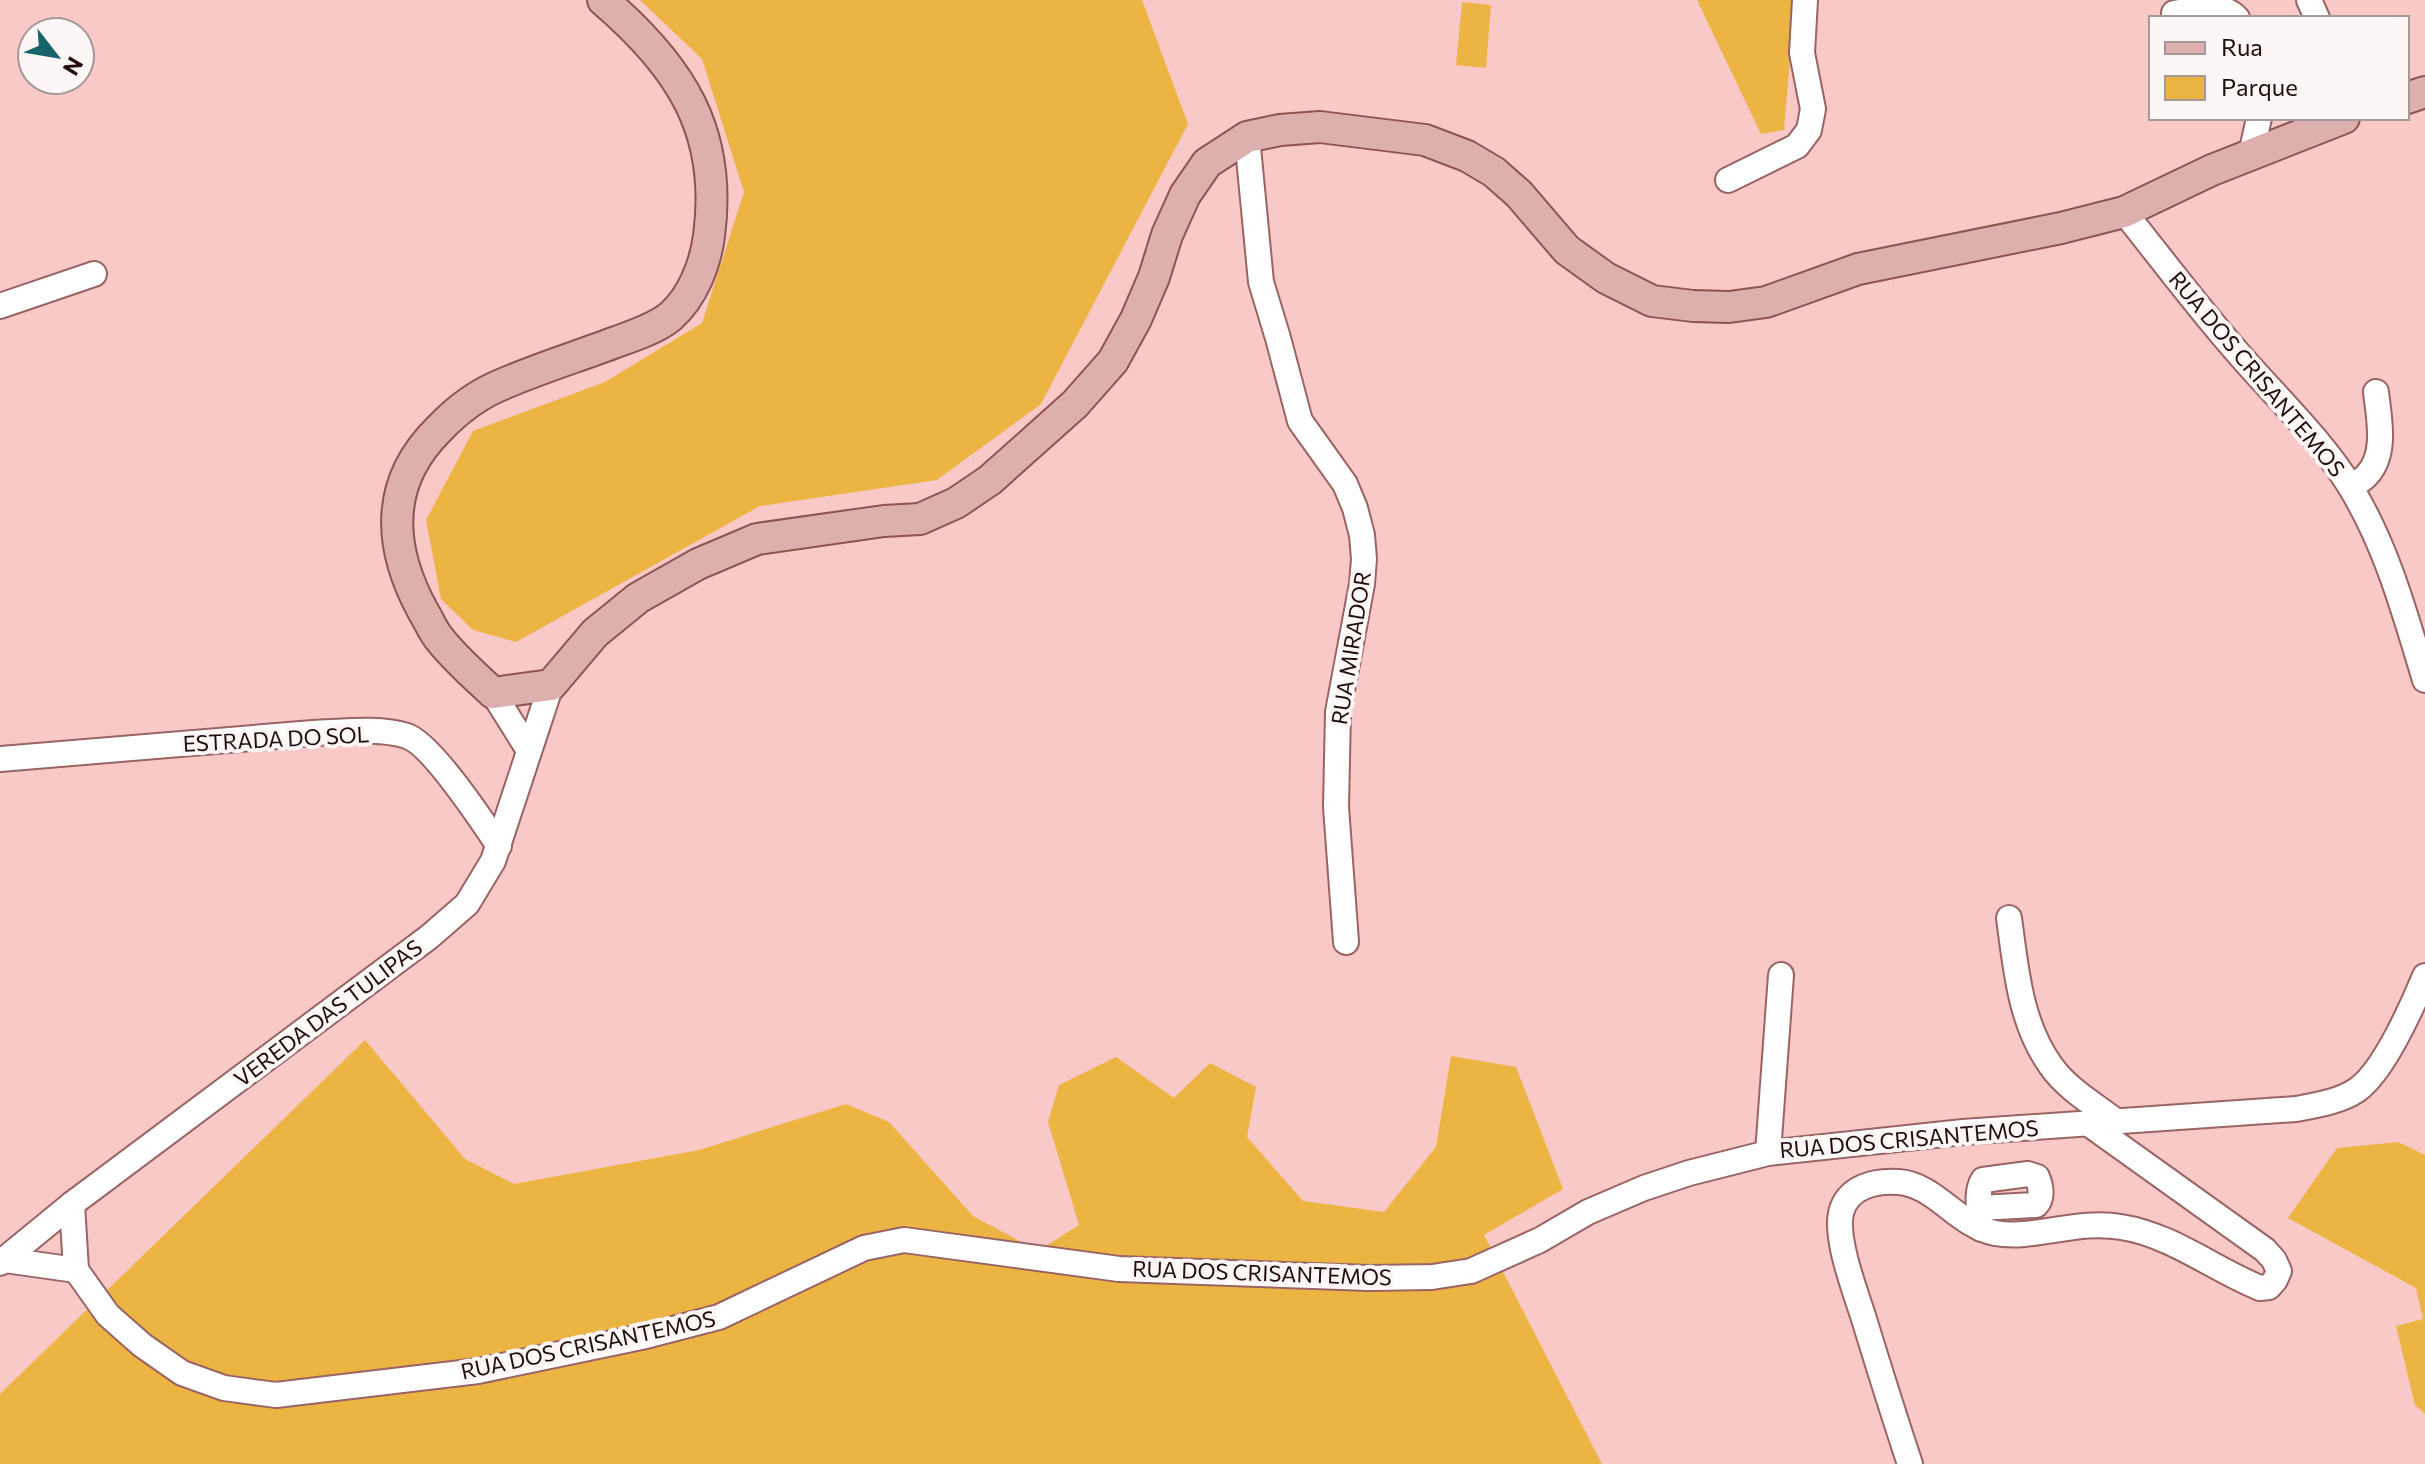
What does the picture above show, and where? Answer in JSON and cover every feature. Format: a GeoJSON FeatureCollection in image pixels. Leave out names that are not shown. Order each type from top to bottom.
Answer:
{"type":"FeatureCollection","features":[{"type":"Feature","properties":{"kind":"main road"},"geometry":{"type":"LineString","coordinates":[[603,0],[648,43],[676,76],[695,112],[710,156],[713,206],[707,248],[694,287],[670,317],[634,335],[500,385],[458,409],[427,440],[407,471],[396,504],[402,565],[437,635],[456,659],[493,693],[551,685],[595,633],[638,598],[698,564],[757,539],[920,519],[956,503],[990,480],[1075,404],[1113,361],[1136,319],[1185,195],[1207,163],[1247,137],[1280,130],[1320,127],[1425,140],[1467,156],[1494,172],[1519,194],[1567,250],[1606,278],[1652,301],[1729,307],[1766,302],[1858,269],[2061,228],[2124,212],[2212,170],[2339,120]]}},
{"type":"Feature","properties":{"kind":"street"},"geometry":{"type":"LineString","coordinates":[[1728,180],[1797,146],[1809,130],[1813,109],[1802,53],[1805,0]]}},
{"type":"Feature","properties":{"kind":"street"},"geometry":{"type":"LineString","coordinates":[[2174,13],[2211,7],[2235,16]]}},
{"type":"Feature","properties":{"kind":"street"},"geometry":{"type":"LineString","coordinates":[[2251,154],[2259,120]]}},
{"type":"Feature","properties":{"kind":"street","name":"RUA MIRADOR"},"geometry":{"type":"LineString","coordinates":[[1247,137],[1261,282],[1300,421],[1345,484],[1362,535],[1362,584],[1338,712],[1336,807],[1346,942]]}},
{"type":"Feature","properties":{"kind":"street","name":"RUA DOS CRISANTEMOS"},"geometry":{"type":"LineString","coordinates":[[2124,212],[2235,350],[2336,464],[2351,487],[2385,556],[2411,627],[2425,680]]}},
{"type":"Feature","properties":{"kind":"street"},"geometry":{"type":"LineString","coordinates":[[0,306],[94,274]]}},
{"type":"Feature","properties":{"kind":"street"},"geometry":{"type":"LineString","coordinates":[[2351,487],[2367,475],[2377,459],[2380,424],[2376,392]]}},
{"type":"Feature","properties":{"kind":"street","name":"VEREDA DAS TULIPAS"},"geometry":{"type":"LineString","coordinates":[[2,1261],[72,1204],[429,937],[467,904],[499,846],[551,685]]}},
{"type":"Feature","properties":{"kind":"street"},"geometry":{"type":"LineString","coordinates":[[493,693],[528,749]]}},
{"type":"Feature","properties":{"kind":"street","name":"ESTRADA DO SOL"},"geometry":{"type":"LineString","coordinates":[[0,759],[313,733],[398,734],[409,736],[425,747],[499,846]]}},
{"type":"Feature","properties":{"kind":"street"},"geometry":{"type":"LineString","coordinates":[[2009,918],[2022,1000],[2036,1040],[2051,1067],[2066,1083],[2117,1122]]}},
{"type":"Feature","properties":{"kind":"street"},"geometry":{"type":"LineString","coordinates":[[1768,1153],[1781,975]]}},
{"type":"Feature","properties":{"kind":"street","name":"RUA DOS CRISANTEMOS"},"geometry":{"type":"LineString","coordinates":[[76,1270],[108,1315],[142,1345],[182,1373],[224,1388],[276,1395],[478,1371],[646,1336],[719,1317],[864,1248],[904,1240],[1119,1269],[1369,1278],[1432,1277],[1471,1271],[1524,1248],[1588,1212],[1644,1188],[1768,1153],[1963,1132],[2296,1109],[2332,1102],[2358,1089],[2378,1067],[2425,976]]}},
{"type":"Feature","properties":{"kind":"street"},"geometry":{"type":"LineString","coordinates":[[1910,1464],[1846,1262],[1840,1216],[1851,1194],[1861,1187],[1879,1182],[1902,1182],[1919,1187],[2010,1234],[2089,1225],[2120,1227],[2162,1238],[2260,1288],[2269,1287],[2275,1280],[2279,1271],[2265,1250],[2089,1124]]}},
{"type":"Feature","properties":{"kind":"street"},"geometry":{"type":"LineString","coordinates":[[2,1261],[76,1270],[72,1204]]}},
{"type":"Feature","properties":{"kind":"green space"},"geometry":{"type":"Polygon","coordinates":[[[640,0],[1142,0],[1188,124],[1041,404],[937,480],[760,506],[516,642],[473,630],[441,599],[426,520],[473,431],[605,382],[702,323],[744,192],[702,59],[640,0]]]}},
{"type":"Feature","properties":{"kind":"green space"},"geometry":{"type":"Polygon","coordinates":[[[1697,0],[1795,0],[1784,130],[1761,134],[1697,0]]]}},
{"type":"Feature","properties":{"kind":"green space"},"geometry":{"type":"Polygon","coordinates":[[[1462,2],[1491,5],[1486,68],[1456,65],[1462,2]]]}},
{"type":"Feature","properties":{"kind":"green space"},"geometry":{"type":"Polygon","coordinates":[[[365,1040],[465,1159],[514,1184],[699,1150],[846,1104],[889,1122],[973,1216],[1038,1251],[1079,1225],[1048,1122],[1059,1085],[1116,1057],[1174,1098],[1210,1063],[1256,1087],[1247,1137],[1303,1201],[1384,1212],[1436,1147],[1451,1056],[1516,1067],[1563,1189],[1484,1235],[1602,1464],[0,1464],[0,1394],[365,1040]]]}},
{"type":"Feature","properties":{"kind":"green space"},"geometry":{"type":"Polygon","coordinates":[[[2398,1142],[2425,1155],[2425,1414],[2415,1405],[2396,1326],[2423,1319],[2416,1288],[2288,1218],[2337,1148],[2398,1142]]]}}]}
